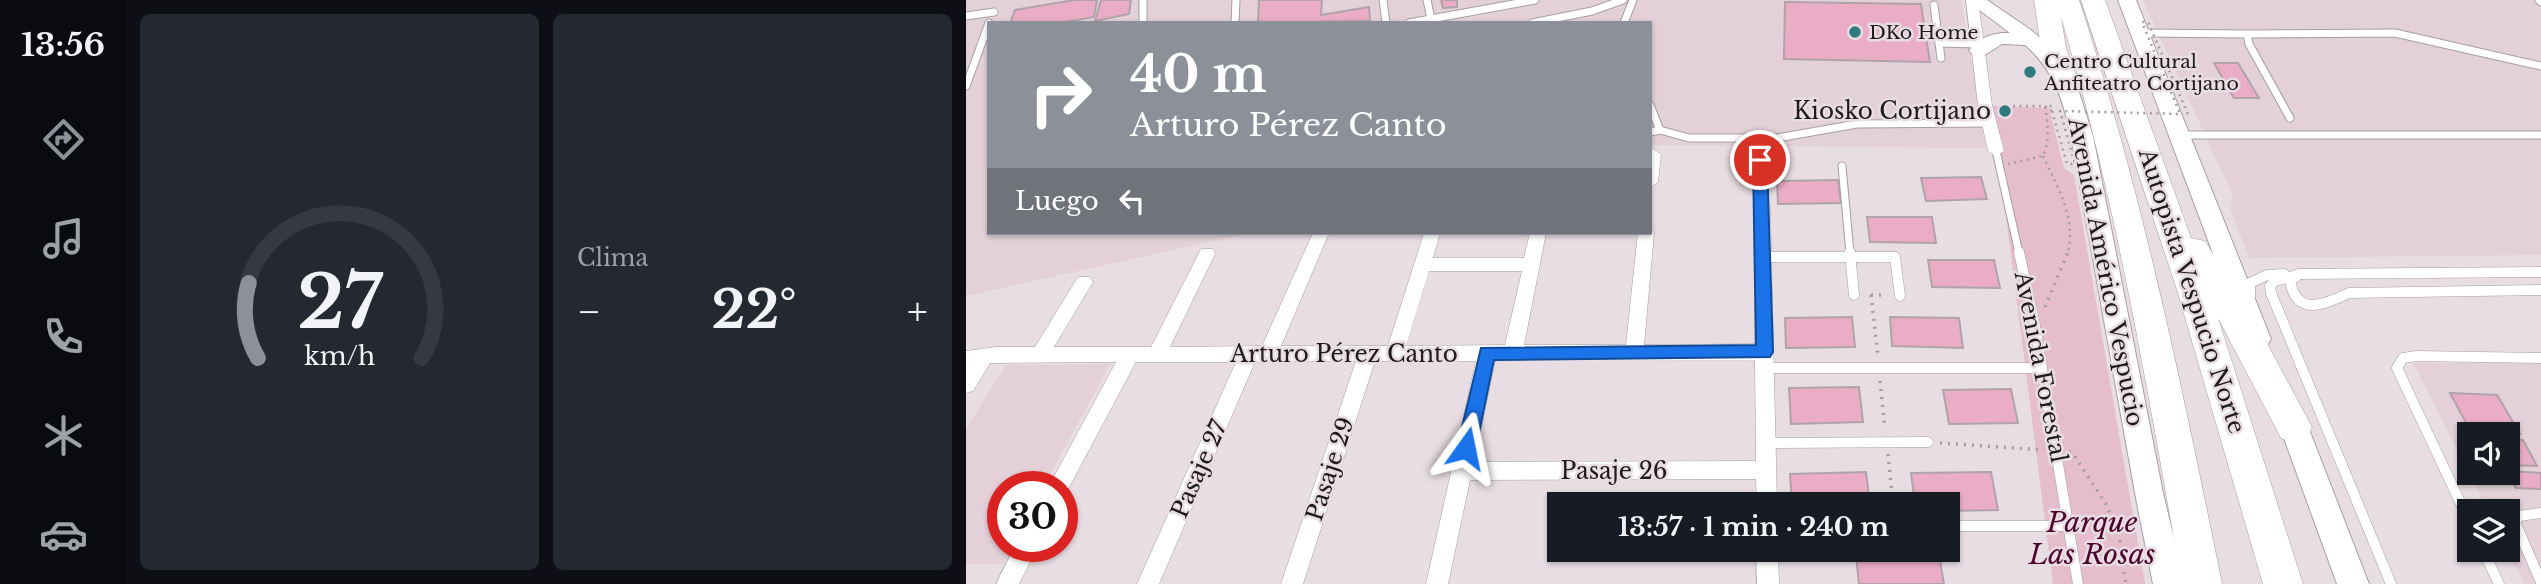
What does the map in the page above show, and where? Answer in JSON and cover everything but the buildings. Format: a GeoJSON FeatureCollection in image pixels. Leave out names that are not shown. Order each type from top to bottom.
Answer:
{"type":"FeatureCollection","features":[{"type":"Feature","properties":{"kind":"highway"},"geometry":{"type":"LineString","coordinates":[[2046,0],[2054,48],[2065,81]]}},
{"type":"Feature","properties":{"kind":"highway","name":"Autopista Vespucio Norte"},"geometry":{"type":"LineString","coordinates":[[2067,0],[2096,90],[2122,188],[2156,342],[2202,584]]}},
{"type":"Feature","properties":{"kind":"highway","name":"Autopista Vespucio Norte"},"geometry":{"type":"LineString","coordinates":[[2093,0],[2162,193],[2229,401],[2283,584]]}},
{"type":"Feature","properties":{"kind":"highway"},"geometry":{"type":"LineString","coordinates":[[2117,0],[2120,74]]}},
{"type":"Feature","properties":{"kind":"highway"},"geometry":{"type":"LineString","coordinates":[[2162,193],[2251,346],[2294,428]]}},
{"type":"Feature","properties":{"kind":"main road","name":"Avenida Américo Vespucio"},"geometry":{"type":"LineString","coordinates":[[1973,0],[2030,40],[2056,65],[2065,81],[2082,136],[2169,584]]}},
{"type":"Feature","properties":{"kind":"main road"},"geometry":{"type":"LineString","coordinates":[[2127,0],[2184,125],[2258,339],[2353,584]]}},
{"type":"Feature","properties":{"kind":"main road"},"geometry":{"type":"LineString","coordinates":[[1978,47],[1998,38],[2030,40]]}},
{"type":"Feature","properties":{"kind":"street"},"geometry":{"type":"LineString","coordinates":[[1973,0],[1985,105],[1998,158]]}},
{"type":"Feature","properties":{"kind":"street"},"geometry":{"type":"LineString","coordinates":[[1652,163],[1653,154]]}},
{"type":"Feature","properties":{"kind":"street"},"geometry":{"type":"LineString","coordinates":[[1762,205],[1767,492]]}},
{"type":"Feature","properties":{"kind":"street","name":"Pasaje 27"},"geometry":{"type":"LineString","coordinates":[[1148,584],[1320,235]]}},
{"type":"Feature","properties":{"kind":"street"},"geometry":{"type":"LineString","coordinates":[[1395,354],[1431,235]]}},
{"type":"Feature","properties":{"kind":"street"},"geometry":{"type":"LineString","coordinates":[[1513,353],[1538,235]]}},
{"type":"Feature","properties":{"kind":"street"},"geometry":{"type":"LineString","coordinates":[[1634,352],[1646,235]]}},
{"type":"Feature","properties":{"kind":"street"},"geometry":{"type":"LineString","coordinates":[[1157,354],[1207,254]]}},
{"type":"Feature","properties":{"kind":"street"},"geometry":{"type":"LineString","coordinates":[[1422,265],[1531,264]]}},
{"type":"Feature","properties":{"kind":"street"},"geometry":{"type":"LineString","coordinates":[[1040,355],[1084,282]]}},
{"type":"Feature","properties":{"kind":"street","name":"Arturo Pérez Canto"},"geometry":{"type":"LineString","coordinates":[[976,357],[1634,352],[1764,360]]}},
{"type":"Feature","properties":{"kind":"street"},"geometry":{"type":"LineString","coordinates":[[1437,584],[1487,353]]}},
{"type":"Feature","properties":{"kind":"street","name":"Pasaje 29"},"geometry":{"type":"LineString","coordinates":[[1292,584],[1368,354]]}},
{"type":"Feature","properties":{"kind":"street"},"geometry":{"type":"LineString","coordinates":[[1067,471],[1130,355]]}},
{"type":"Feature","properties":{"kind":"street"},"geometry":{"type":"LineString","coordinates":[[966,385],[976,357]]}},
{"type":"Feature","properties":{"kind":"street","name":"Pasaje 26"},"geometry":{"type":"LineString","coordinates":[[1461,471],[1766,470]]}},
{"type":"Feature","properties":{"kind":"street"},"geometry":{"type":"LineString","coordinates":[[1007,584],[1019,562]]}},
{"type":"Feature","properties":{"kind":"street"},"geometry":{"type":"LineString","coordinates":[[1768,562],[1768,584]]}},
{"type":"Feature","properties":{"kind":"lane"},"geometry":{"type":"LineString","coordinates":[[990,21],[999,0]]}},
{"type":"Feature","properties":{"kind":"lane"},"geometry":{"type":"LineString","coordinates":[[1143,21],[1143,1],[1153,0]]}},
{"type":"Feature","properties":{"kind":"lane"},"geometry":{"type":"LineString","coordinates":[[1235,21],[1236,0]]}},
{"type":"Feature","properties":{"kind":"lane"},"geometry":{"type":"LineString","coordinates":[[1383,0],[1387,21]]}},
{"type":"Feature","properties":{"kind":"lane"},"geometry":{"type":"LineString","coordinates":[[1427,0],[1431,19]]}},
{"type":"Feature","properties":{"kind":"lane"},"geometry":{"type":"LineString","coordinates":[[1420,21],[1535,0]]}},
{"type":"Feature","properties":{"kind":"lane"},"geometry":{"type":"LineString","coordinates":[[1542,21],[1592,11],[1623,0]]}},
{"type":"Feature","properties":{"kind":"lane"},"geometry":{"type":"LineString","coordinates":[[1625,21],[1633,0]]}},
{"type":"Feature","properties":{"kind":"lane"},"geometry":{"type":"LineString","coordinates":[[1934,5],[1941,58]]}},
{"type":"Feature","properties":{"kind":"lane"},"geometry":{"type":"LineString","coordinates":[[966,16],[994,12]]}},
{"type":"Feature","properties":{"kind":"lane"},"geometry":{"type":"LineString","coordinates":[[966,86],[987,28]]}},
{"type":"Feature","properties":{"kind":"lane"},"geometry":{"type":"LineString","coordinates":[[2141,33],[2386,32],[2541,66]]}},
{"type":"Feature","properties":{"kind":"lane"},"geometry":{"type":"LineString","coordinates":[[2247,34],[2249,44],[2290,118]]}},
{"type":"Feature","properties":{"kind":"lane"},"geometry":{"type":"LineString","coordinates":[[1939,43],[1978,47]]}},
{"type":"Feature","properties":{"kind":"lane"},"geometry":{"type":"LineString","coordinates":[[1652,110],[1660,130]]}},
{"type":"Feature","properties":{"kind":"lane"},"geometry":{"type":"LineString","coordinates":[[1652,132],[1660,130],[1689,138],[1777,138],[1857,124],[1989,123]]}},
{"type":"Feature","properties":{"kind":"lane"},"geometry":{"type":"LineString","coordinates":[[2184,125],[2541,135]]}},
{"type":"Feature","properties":{"kind":"lane","name":"Avenida Forestal"},"geometry":{"type":"LineString","coordinates":[[1998,158],[2034,320],[2078,584]]}},
{"type":"Feature","properties":{"kind":"lane"},"geometry":{"type":"LineString","coordinates":[[1760,160],[1762,205]]}},
{"type":"Feature","properties":{"kind":"lane"},"geometry":{"type":"LineString","coordinates":[[1842,166],[1854,295]]}},
{"type":"Feature","properties":{"kind":"lane"},"geometry":{"type":"LineString","coordinates":[[1763,257],[1895,257],[1900,296]]}},
{"type":"Feature","properties":{"kind":"lane"},"geometry":{"type":"LineString","coordinates":[[2258,339],[2250,283],[2267,275],[2541,272]]}},
{"type":"Feature","properties":{"kind":"lane"},"geometry":{"type":"LineString","coordinates":[[2301,274],[2290,280],[2290,288],[2305,303],[2318,306],[2329,304],[2349,293],[2541,290]]}},
{"type":"Feature","properties":{"kind":"lane"},"geometry":{"type":"LineString","coordinates":[[2301,274],[2275,281],[2270,286],[2271,293],[2391,584]]}},
{"type":"Feature","properties":{"kind":"lane"},"geometry":{"type":"LineString","coordinates":[[2459,499],[2397,368],[2403,358],[2417,356],[2541,358]]}},
{"type":"Feature","properties":{"kind":"lane"},"geometry":{"type":"LineString","coordinates":[[1764,360],[1879,368],[2042,368]]}},
{"type":"Feature","properties":{"kind":"lane"},"geometry":{"type":"LineString","coordinates":[[1766,443],[1928,442]]}},
{"type":"Feature","properties":{"kind":"lane"},"geometry":{"type":"LineString","coordinates":[[2541,513],[2519,516],[2515,522],[2541,582]]}},
{"type":"Feature","properties":{"kind":"lane"},"geometry":{"type":"LineString","coordinates":[[1960,526],[2070,526]]}},
{"type":"Feature","properties":{"kind":"lane"},"geometry":{"type":"LineString","coordinates":[[2489,562],[2499,584]]}},
{"type":"Feature","properties":{"kind":"path"},"geometry":{"type":"LineString","coordinates":[[2052,111],[2067,164],[2076,164],[2060,111],[2180,114],[2142,22],[2148,22],[2184,125]]}},
{"type":"Feature","properties":{"kind":"path"},"geometry":{"type":"LineString","coordinates":[[1985,105],[2045,106],[2050,140],[2043,156],[2068,214],[2071,234],[2063,265],[2041,315],[2034,320]]}},
{"type":"Feature","properties":{"kind":"path"},"geometry":{"type":"LineString","coordinates":[[1998,158],[2043,156]]}},
{"type":"Feature","properties":{"kind":"path"},"geometry":{"type":"LineString","coordinates":[[1854,295],[1900,296]]}},
{"type":"Feature","properties":{"kind":"path"},"geometry":{"type":"LineString","coordinates":[[1871,295],[1892,492]]}},
{"type":"Feature","properties":{"kind":"shaded area"},"geometry":{"type":"Polygon","coordinates":[[[966,0],[1961,0],[1986,148],[1652,145],[1652,21],[987,21],[987,235],[1240,235],[966,296],[966,0]]]}},
{"type":"Feature","properties":{"kind":"shaded area"},"geometry":{"type":"Polygon","coordinates":[[[2143,0],[2541,0],[2541,255],[2249,258],[2230,208],[2233,196],[2143,0]]]}},
{"type":"Feature","properties":{"kind":"shaded area"},"geometry":{"type":"Polygon","coordinates":[[[2413,363],[2541,363],[2541,584],[2525,584],[2513,562],[2520,562],[2520,499],[2482,499],[2475,485],[2520,485],[2520,422],[2457,422],[2457,450],[2413,363]]]}},
{"type":"Feature","properties":{"kind":"shaded area"},"geometry":{"type":"Polygon","coordinates":[[[1110,364],[1052,471],[987,471],[987,562],[1004,562],[966,564],[966,429],[1006,365],[1110,364]]]}},
{"type":"Feature","properties":{"kind":"green space","name":"Parque Las Rosas"},"geometry":{"type":"Polygon","coordinates":[[[1992,106],[2049,108],[2064,168],[2074,175],[2145,584],[2053,584],[1992,106]]]}},
{"type":"Feature","properties":{"kind":"place","name":"DKo Home"},"geometry":{"type":"Point","coordinates":[1855,32]}},
{"type":"Feature","properties":{"kind":"place","name":"Centro Cultural Anfiteatro Cortijano"},"geometry":{"type":"Point","coordinates":[2030,72]}},
{"type":"Feature","properties":{"kind":"place","name":"Kiosko Cortijano"},"geometry":{"type":"Point","coordinates":[2005,111]}},
{"type":"Feature","properties":{"kind":"route"},"geometry":{"type":"LineString","coordinates":[[1466,448],[1487,353],[1764,352],[1760,160]]}}]}
